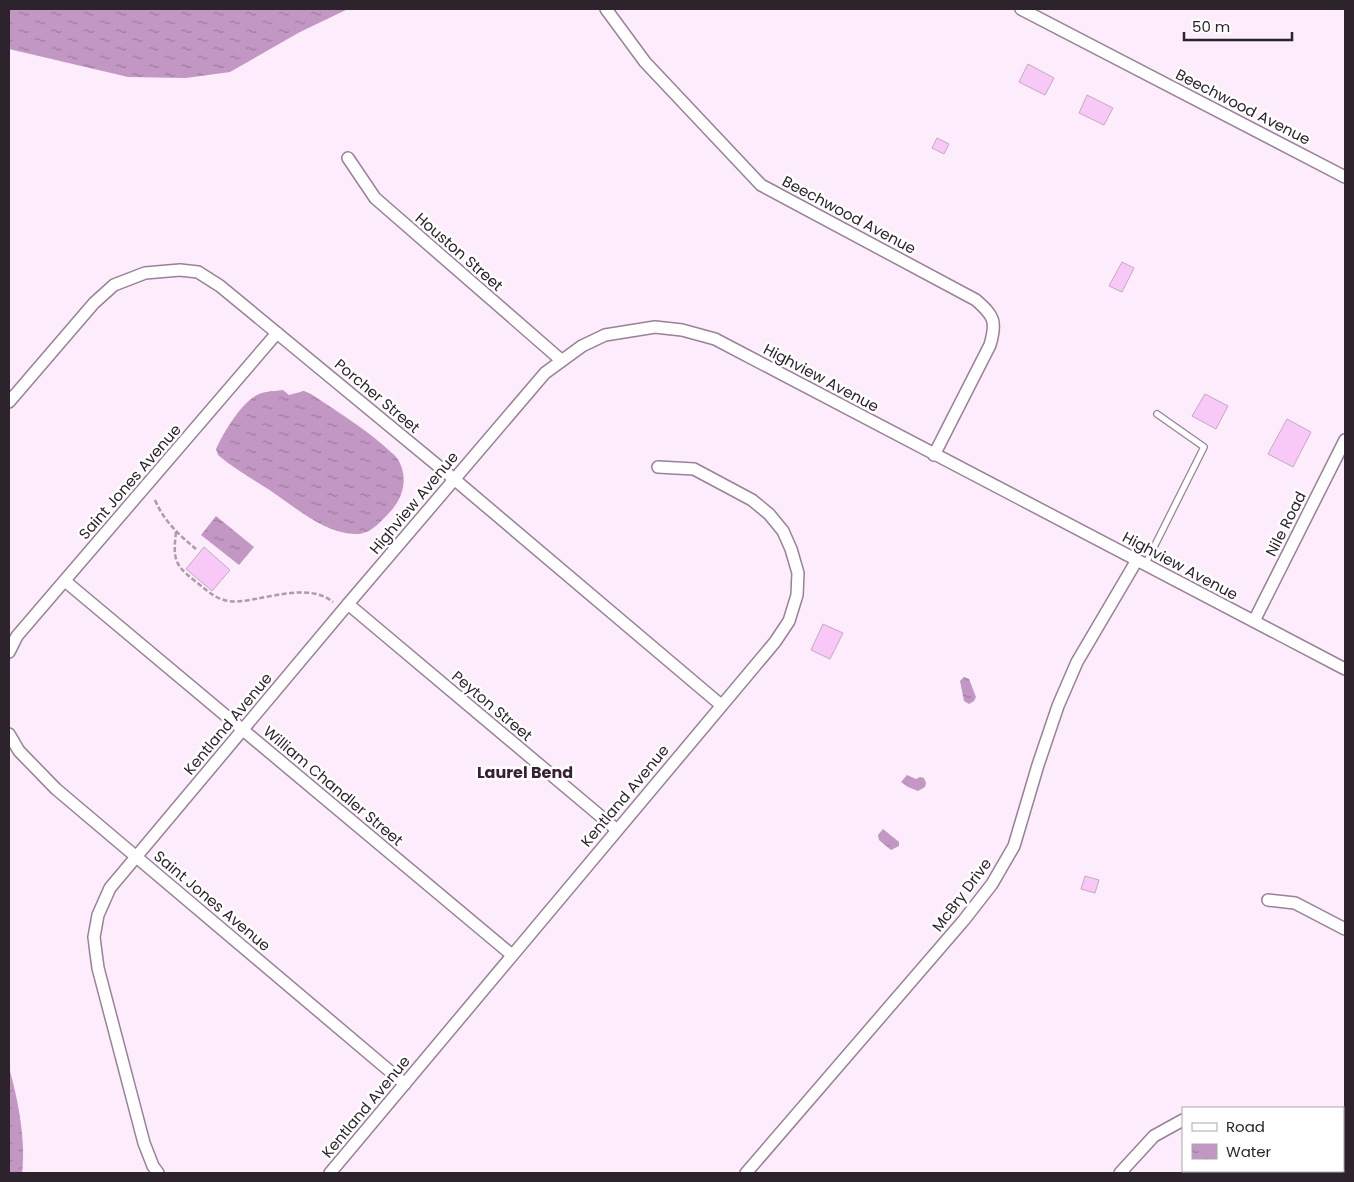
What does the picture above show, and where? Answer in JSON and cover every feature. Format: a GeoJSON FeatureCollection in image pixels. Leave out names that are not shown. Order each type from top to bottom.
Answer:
{"type":"FeatureCollection","features":[{"type":"Feature","properties":{"kind":"street","name":"Beechwood Avenue"},"geometry":{"type":"LineString","coordinates":[[606,9],[645,62],[761,185],[976,300],[991,313],[994,330],[990,345],[934,455]]}},
{"type":"Feature","properties":{"kind":"street","name":"Beechwood Avenue"},"geometry":{"type":"LineString","coordinates":[[1021,9],[1345,177]]}},
{"type":"Feature","properties":{"kind":"street","name":"Houston Street"},"geometry":{"type":"LineString","coordinates":[[348,158],[375,198],[561,360]]}},
{"type":"Feature","properties":{"kind":"street","name":"Porcher Street"},"geometry":{"type":"LineString","coordinates":[[9,402],[94,303],[114,285],[145,273],[159,270],[198,272],[220,286],[454,479],[721,705]]}},
{"type":"Feature","properties":{"kind":"street","name":"Highview Avenue"},"geometry":{"type":"LineString","coordinates":[[348,604],[545,373],[582,346],[605,335],[655,328],[682,330],[715,339],[1345,669]]}},
{"type":"Feature","properties":{"kind":"street","name":"Saint Jones Avenue"},"geometry":{"type":"LineString","coordinates":[[9,652],[18,636],[277,333]]}},
{"type":"Feature","properties":{"kind":"street","name":"Nile Road"},"geometry":{"type":"LineString","coordinates":[[1254,621],[1345,440]]}},
{"type":"Feature","properties":{"kind":"street","name":"Kentland Avenue"},"geometry":{"type":"LineString","coordinates":[[330,1173],[775,642],[789,621],[797,595],[798,573],[783,531],[769,514],[752,500],[694,469],[658,467]]}},
{"type":"Feature","properties":{"kind":"street","name":"McBry Drive"},"geometry":{"type":"LineString","coordinates":[[746,1173],[964,920],[992,884],[1014,846],[1058,706],[1077,662],[1141,562]]}},
{"type":"Feature","properties":{"kind":"street","name":"William Chandler Street"},"geometry":{"type":"LineString","coordinates":[[65,581],[512,955]]}},
{"type":"Feature","properties":{"kind":"street","name":"Kentland Avenue"},"geometry":{"type":"LineString","coordinates":[[158,1173],[153,1166],[144,1143],[98,968],[94,936],[98,915],[110,888],[348,604]]}},
{"type":"Feature","properties":{"kind":"street","name":"Peyton Street"},"geometry":{"type":"LineString","coordinates":[[348,604],[617,830]]}},
{"type":"Feature","properties":{"kind":"street","name":"Saint Jones Avenue"},"geometry":{"type":"LineString","coordinates":[[9,734],[19,751],[56,789],[404,1084]]}},
{"type":"Feature","properties":{"kind":"street"},"geometry":{"type":"LineString","coordinates":[[1268,900],[1295,903],[1345,929]]}},
{"type":"Feature","properties":{"kind":"street"},"geometry":{"type":"LineString","coordinates":[[1120,1173],[1154,1136],[1182,1121]]}},
{"type":"Feature","properties":{"kind":"lane"},"geometry":{"type":"LineString","coordinates":[[1141,562],[1204,447],[1157,414]]}},
{"type":"Feature","properties":{"kind":"path"},"geometry":{"type":"LineString","coordinates":[[155,500],[160,511],[176,532],[196,548]]}},
{"type":"Feature","properties":{"kind":"path"},"geometry":{"type":"LineString","coordinates":[[176,532],[174,552],[181,570],[216,597],[232,602],[305,592],[319,593],[334,603]]}},
{"type":"Feature","properties":{"kind":"water"},"geometry":{"type":"Polygon","coordinates":[[[9,9],[348,9],[300,32],[230,72],[186,78],[128,77],[9,49],[9,9]]]}},
{"type":"Feature","properties":{"kind":"water"},"geometry":{"type":"Polygon","coordinates":[[[283,390],[289,395],[304,391],[311,394],[366,431],[397,458],[401,465],[404,479],[401,494],[394,507],[370,530],[355,534],[332,529],[320,524],[236,469],[218,455],[216,449],[224,434],[246,403],[262,393],[283,390]]]}},
{"type":"Feature","properties":{"kind":"water"},"geometry":{"type":"Polygon","coordinates":[[[216,516],[254,547],[239,565],[201,535],[216,516]]]}},
{"type":"Feature","properties":{"kind":"water"},"geometry":{"type":"Polygon","coordinates":[[[964,677],[969,679],[976,697],[969,704],[964,701],[960,681],[964,677]]]}},
{"type":"Feature","properties":{"kind":"water"},"geometry":{"type":"Polygon","coordinates":[[[907,775],[916,779],[924,778],[925,787],[918,791],[908,787],[901,782],[907,775]]]}},
{"type":"Feature","properties":{"kind":"water"},"geometry":{"type":"Polygon","coordinates":[[[883,829],[899,842],[899,846],[891,850],[879,840],[878,835],[883,829]]]}},
{"type":"Feature","properties":{"kind":"water"},"geometry":{"type":"Polygon","coordinates":[[[9,1068],[20,1120],[23,1148],[22,1173],[9,1173],[9,1068]]]}},
{"type":"Feature","properties":{"kind":"building"},"geometry":{"type":"Polygon","coordinates":[[[1028,64],[1054,78],[1045,95],[1019,82],[1028,64]]]}},
{"type":"Feature","properties":{"kind":"building"},"geometry":{"type":"Polygon","coordinates":[[[1087,95],[1113,108],[1104,125],[1079,113],[1087,95]]]}},
{"type":"Feature","properties":{"kind":"building"},"geometry":{"type":"Polygon","coordinates":[[[937,138],[949,144],[944,154],[932,148],[937,138]]]}},
{"type":"Feature","properties":{"kind":"building"},"geometry":{"type":"Polygon","coordinates":[[[1122,262],[1134,268],[1122,292],[1109,286],[1122,262]]]}},
{"type":"Feature","properties":{"kind":"building"},"geometry":{"type":"Polygon","coordinates":[[[1205,394],[1228,406],[1216,429],[1192,416],[1205,394]]]}},
{"type":"Feature","properties":{"kind":"building"},"geometry":{"type":"Polygon","coordinates":[[[1287,419],[1311,432],[1293,467],[1268,454],[1287,419]]]}},
{"type":"Feature","properties":{"kind":"building"},"geometry":{"type":"Polygon","coordinates":[[[204,547],[230,570],[212,591],[186,569],[204,547]]]}},
{"type":"Feature","properties":{"kind":"building"},"geometry":{"type":"Polygon","coordinates":[[[823,624],[843,633],[830,659],[811,650],[823,624]]]}},
{"type":"Feature","properties":{"kind":"building"},"geometry":{"type":"Polygon","coordinates":[[[1085,876],[1099,880],[1095,893],[1081,889],[1085,876]]]}},
{"type":"Feature","properties":{"kind":"district","name":"Laurel Bend"},"geometry":{"type":"Point","coordinates":[525,772]}}]}
